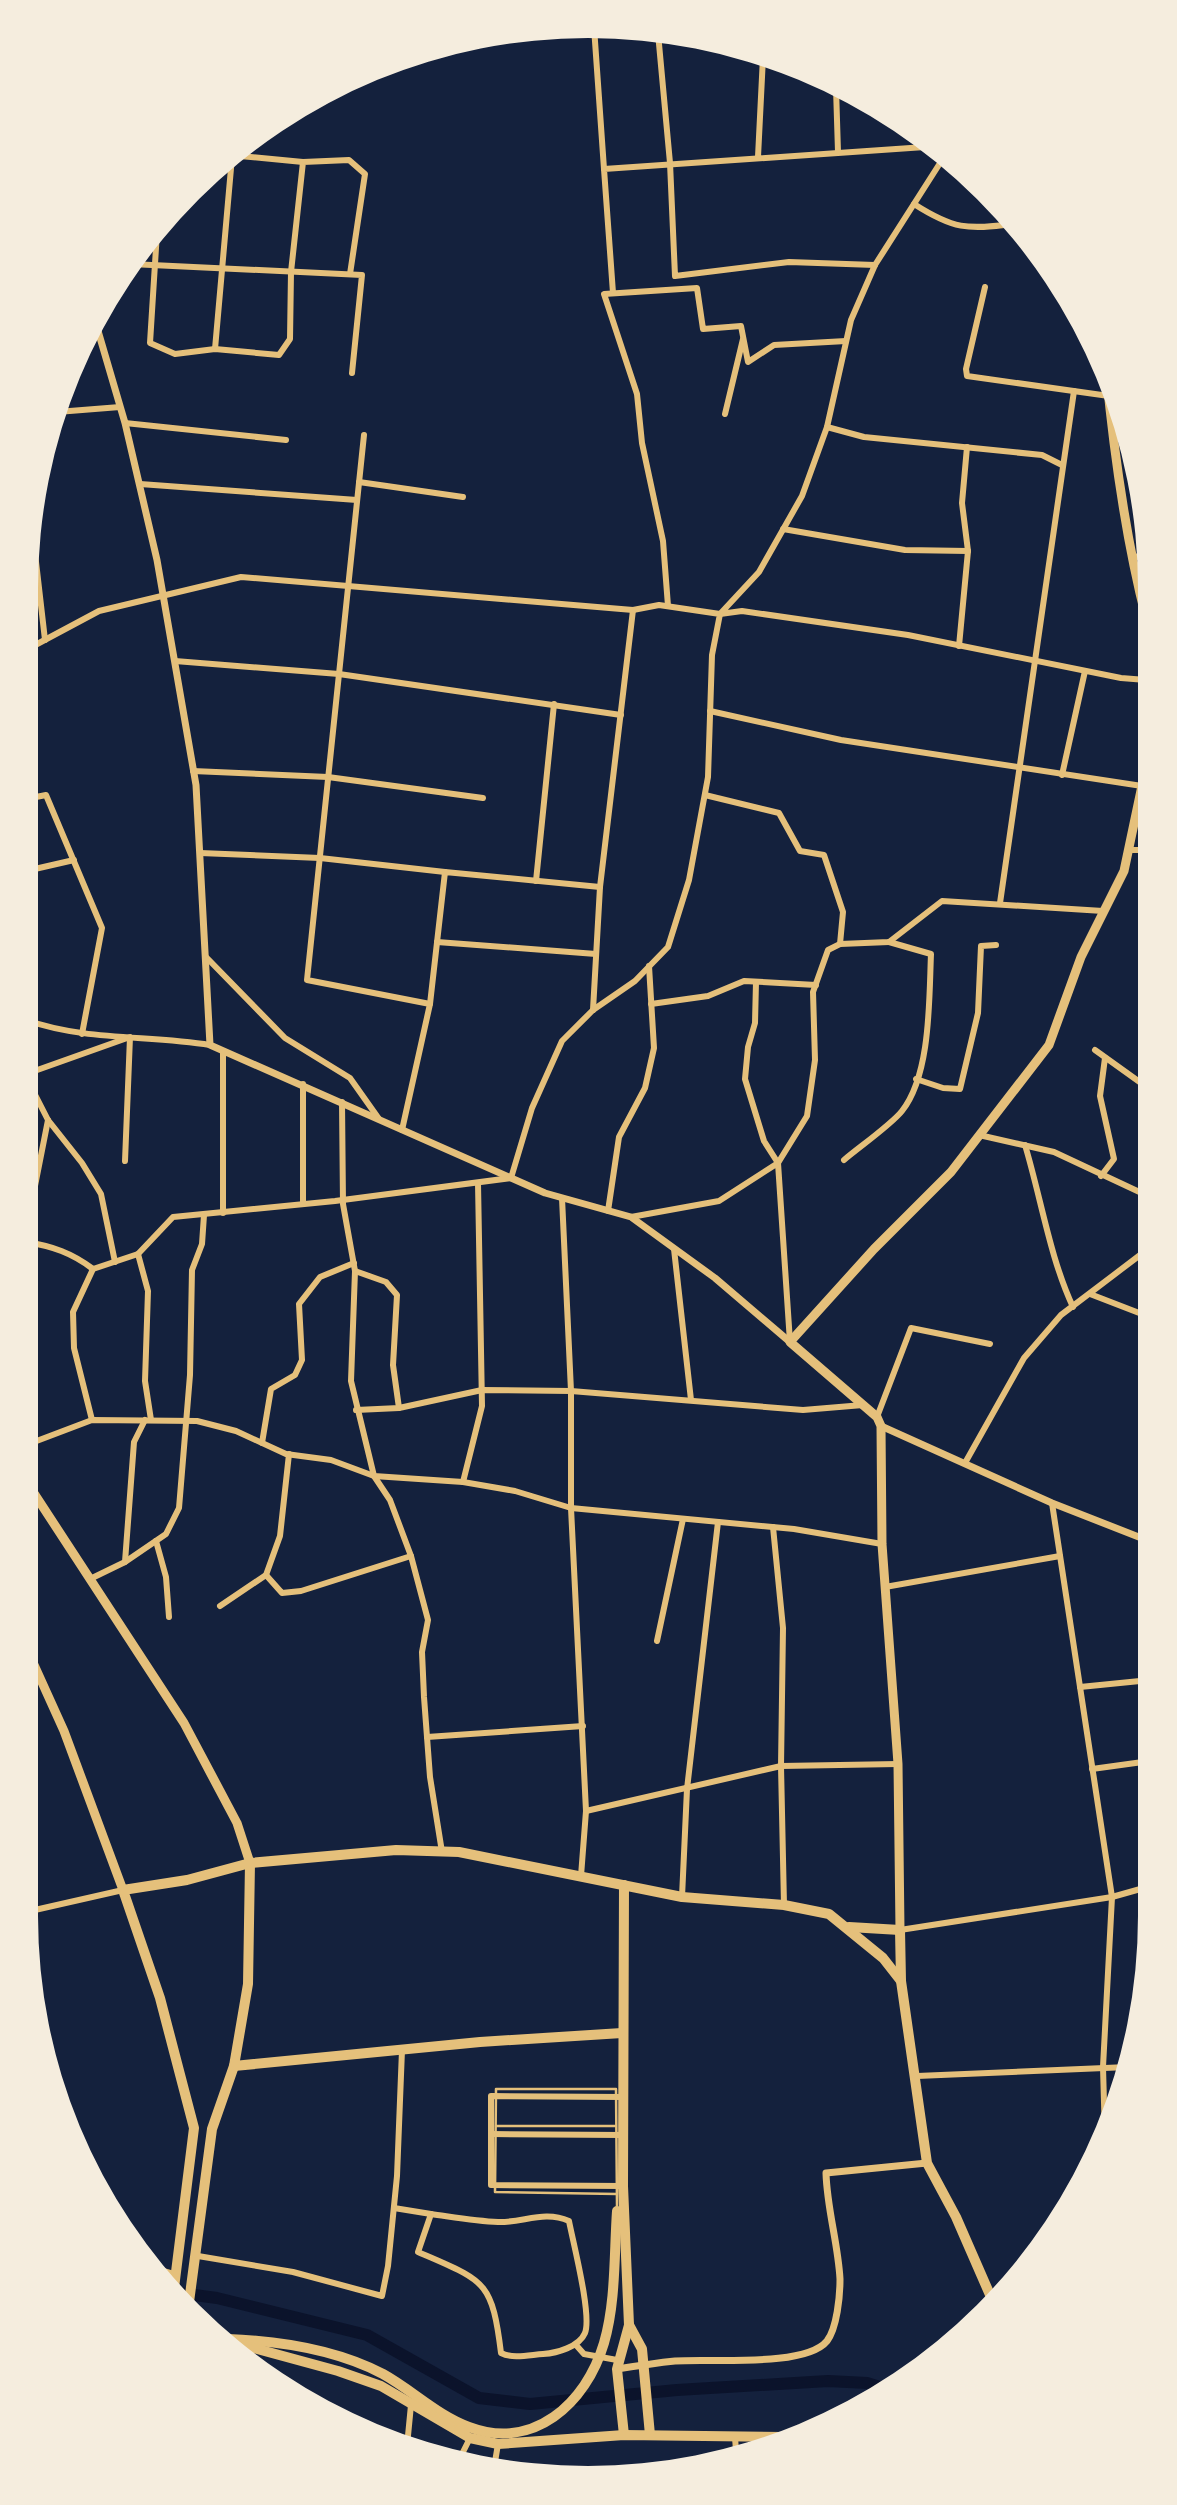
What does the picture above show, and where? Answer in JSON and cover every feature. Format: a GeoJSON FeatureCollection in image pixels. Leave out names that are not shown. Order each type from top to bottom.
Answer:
{"type":"FeatureCollection","features":[{"type":"Feature","properties":{"kind":"main road"},"geometry":{"type":"LineString","coordinates":[[1110,415],[1116,473],[1138,584]]}},
{"type":"Feature","properties":{"kind":"main road"},"geometry":{"type":"LineString","coordinates":[[989,2293],[956,2217],[927,2163],[917,2076],[901,1982],[898,1764],[883,1544],[879,1422],[790,1342],[874,1249],[951,1172],[1049,1045],[1081,957],[1124,871],[1138,804]]}},
{"type":"Feature","properties":{"kind":"main road"},"geometry":{"type":"LineString","coordinates":[[38,1499],[184,1723],[237,1823],[250,1863],[248,1984],[234,2066],[212,2129],[190,2295]]}},
{"type":"Feature","properties":{"kind":"main road"},"geometry":{"type":"LineString","coordinates":[[38,1674],[64,1731],[123,1890],[160,1998],[194,2128],[176,2280]]}},
{"type":"Feature","properties":{"kind":"main road"},"geometry":{"type":"LineString","coordinates":[[123,1890],[187,1880],[250,1863],[396,1850],[459,1852],[682,1898],[784,1905],[830,1914],[883,1958],[901,1982]]}},
{"type":"Feature","properties":{"kind":"main road"},"geometry":{"type":"LineString","coordinates":[[623,2433],[618,2369],[629,2325],[620,2190],[623,2135],[624,1885]]}},
{"type":"Feature","properties":{"kind":"main road"},"geometry":{"type":"LineString","coordinates":[[848,1927],[900,1930]]}},
{"type":"Feature","properties":{"kind":"main road"},"geometry":{"type":"LineString","coordinates":[[234,2066],[480,2042],[622,2033]]}},
{"type":"Feature","properties":{"kind":"main road"},"geometry":{"type":"LineString","coordinates":[[194,2128],[212,2129]]}},
{"type":"Feature","properties":{"kind":"main road"},"geometry":{"type":"LineString","coordinates":[[238,2340],[268,2340],[330,2355],[382,2374],[468,2427],[498,2434],[520,2434],[543,2427],[580,2390],[604,2343],[611,2298],[617,2211]]}},
{"type":"Feature","properties":{"kind":"main road"},"geometry":{"type":"LineString","coordinates":[[629,2325],[642,2350],[649,2430]]}},
{"type":"Feature","properties":{"kind":"main road"},"geometry":{"type":"LineString","coordinates":[[245,2346],[267,2354],[338,2371],[381,2386],[470,2438],[498,2444],[649,2430],[765,2437]]}},
{"type":"Feature","properties":{"kind":"street"},"geometry":{"type":"LineString","coordinates":[[595,38],[613,293]]}},
{"type":"Feature","properties":{"kind":"street"},"geometry":{"type":"LineString","coordinates":[[659,43],[670,163],[675,276],[789,262],[875,265]]}},
{"type":"Feature","properties":{"kind":"street"},"geometry":{"type":"LineString","coordinates":[[758,158],[763,67]]}},
{"type":"Feature","properties":{"kind":"street"},"geometry":{"type":"LineString","coordinates":[[836,97],[838,152]]}},
{"type":"Feature","properties":{"kind":"street"},"geometry":{"type":"LineString","coordinates":[[604,169],[914,145]]}},
{"type":"Feature","properties":{"kind":"street"},"geometry":{"type":"LineString","coordinates":[[248,157],[303,162],[349,160],[365,174],[350,275]]}},
{"type":"Feature","properties":{"kind":"street"},"geometry":{"type":"LineString","coordinates":[[156,249],[149,343],[175,354],[215,349],[279,355],[290,339],[291,272],[303,162]]}},
{"type":"Feature","properties":{"kind":"street"},"geometry":{"type":"LineString","coordinates":[[511,1178],[532,1108],[562,1041],[593,1010],[635,981],[668,947],[689,880],[705,794],[712,655],[720,614],[759,572],[802,496],[827,427],[851,320],[875,265],[941,166]]}},
{"type":"Feature","properties":{"kind":"street"},"geometry":{"type":"LineString","coordinates":[[215,349],[231,171]]}},
{"type":"Feature","properties":{"kind":"street"},"geometry":{"type":"LineString","coordinates":[[914,205],[932,216],[971,230],[1002,226]]}},
{"type":"Feature","properties":{"kind":"street"},"geometry":{"type":"LineString","coordinates":[[144,265],[362,275],[352,373]]}},
{"type":"Feature","properties":{"kind":"street"},"geometry":{"type":"LineString","coordinates":[[985,286],[966,369],[967,376],[1103,395]]}},
{"type":"Feature","properties":{"kind":"street"},"geometry":{"type":"LineString","coordinates":[[668,606],[663,541],[642,443],[637,394],[604,294],[697,288],[703,329],[741,326],[748,362],[774,345],[846,341]]}},
{"type":"Feature","properties":{"kind":"street"},"geometry":{"type":"LineString","coordinates":[[100,336],[140,484],[163,594],[193,771],[207,958],[210,1045]]}},
{"type":"Feature","properties":{"kind":"street"},"geometry":{"type":"LineString","coordinates":[[725,414],[743,337]]}},
{"type":"Feature","properties":{"kind":"street"},"geometry":{"type":"LineString","coordinates":[[1000,903],[1074,391]]}},
{"type":"Feature","properties":{"kind":"street"},"geometry":{"type":"LineString","coordinates":[[68,411],[121,407]]}},
{"type":"Feature","properties":{"kind":"street"},"geometry":{"type":"LineString","coordinates":[[125,423],[286,440]]}},
{"type":"Feature","properties":{"kind":"street"},"geometry":{"type":"LineString","coordinates":[[827,427],[864,437],[1042,455],[1062,465]]}},
{"type":"Feature","properties":{"kind":"street"},"geometry":{"type":"LineString","coordinates":[[364,435],[307,980],[430,1004]]}},
{"type":"Feature","properties":{"kind":"street"},"geometry":{"type":"LineString","coordinates":[[959,646],[968,551],[962,503],[967,447]]}},
{"type":"Feature","properties":{"kind":"street"},"geometry":{"type":"LineString","coordinates":[[359,482],[463,497]]}},
{"type":"Feature","properties":{"kind":"street"},"geometry":{"type":"LineString","coordinates":[[140,484],[357,500]]}},
{"type":"Feature","properties":{"kind":"street"},"geometry":{"type":"LineString","coordinates":[[783,529],[905,550],[968,551]]}},
{"type":"Feature","properties":{"kind":"street"},"geometry":{"type":"LineString","coordinates":[[1132,560],[1137,557]]}},
{"type":"Feature","properties":{"kind":"street"},"geometry":{"type":"LineString","coordinates":[[38,643],[99,611],[241,577],[633,610],[668,606],[720,614],[741,611],[959,646],[1138,679]]}},
{"type":"Feature","properties":{"kind":"street"},"geometry":{"type":"LineString","coordinates":[[38,582],[45,639]]}},
{"type":"Feature","properties":{"kind":"street"},"geometry":{"type":"LineString","coordinates":[[593,1010],[600,887],[633,610]]}},
{"type":"Feature","properties":{"kind":"street"},"geometry":{"type":"LineString","coordinates":[[175,661],[339,674],[621,715]]}},
{"type":"Feature","properties":{"kind":"street"},"geometry":{"type":"LineString","coordinates":[[1062,775],[1085,671]]}},
{"type":"Feature","properties":{"kind":"street"},"geometry":{"type":"LineString","coordinates":[[536,881],[554,704]]}},
{"type":"Feature","properties":{"kind":"street"},"geometry":{"type":"LineString","coordinates":[[710,711],[841,740],[1138,785]]}},
{"type":"Feature","properties":{"kind":"street"},"geometry":{"type":"LineString","coordinates":[[193,771],[328,776],[483,798]]}},
{"type":"Feature","properties":{"kind":"street"},"geometry":{"type":"LineString","coordinates":[[705,794],[779,813],[800,850],[824,855],[843,912],[841,944]]}},
{"type":"Feature","properties":{"kind":"street"},"geometry":{"type":"LineString","coordinates":[[38,797],[46,795],[102,928],[82,1034]]}},
{"type":"Feature","properties":{"kind":"street"},"geometry":{"type":"LineString","coordinates":[[1128,850],[1138,850]]}},
{"type":"Feature","properties":{"kind":"street"},"geometry":{"type":"LineString","coordinates":[[200,853],[320,858],[600,887]]}},
{"type":"Feature","properties":{"kind":"street"},"geometry":{"type":"LineString","coordinates":[[38,869],[74,860]]}},
{"type":"Feature","properties":{"kind":"street"},"geometry":{"type":"LineString","coordinates":[[402,1130],[430,1004],[445,872]]}},
{"type":"Feature","properties":{"kind":"street"},"geometry":{"type":"LineString","coordinates":[[889,942],[942,901],[1104,911]]}},
{"type":"Feature","properties":{"kind":"street"},"geometry":{"type":"LineString","coordinates":[[437,942],[596,954]]}},
{"type":"Feature","properties":{"kind":"street"},"geometry":{"type":"LineString","coordinates":[[631,1217],[719,1201],[778,1163],[807,1116],[815,1059],[816,985],[828,950],[841,944],[889,942],[930,954],[928,1024],[916,1079],[902,1112],[844,1160]]}},
{"type":"Feature","properties":{"kind":"street"},"geometry":{"type":"LineString","coordinates":[[916,1079],[943,1088],[960,1089],[978,1013],[982,946],[996,945]]}},
{"type":"Feature","properties":{"kind":"street"},"geometry":{"type":"LineString","coordinates":[[207,958],[285,1038],[350,1077],[379,1119]]}},
{"type":"Feature","properties":{"kind":"street"},"geometry":{"type":"LineString","coordinates":[[608,1211],[619,1137],[645,1088],[654,1048],[649,966]]}},
{"type":"Feature","properties":{"kind":"street"},"geometry":{"type":"LineString","coordinates":[[651,1004],[708,996],[744,981],[816,985]]}},
{"type":"Feature","properties":{"kind":"street"},"geometry":{"type":"LineString","coordinates":[[756,982],[755,1023],[748,1047],[744,1079],[764,1141],[778,1163],[790,1342]]}},
{"type":"Feature","properties":{"kind":"street"},"geometry":{"type":"LineString","coordinates":[[38,1023],[82,1034],[172,1039],[210,1045],[511,1178],[562,1198],[631,1217],[715,1278],[790,1342]]}},
{"type":"Feature","properties":{"kind":"street"},"geometry":{"type":"LineString","coordinates":[[38,1072],[130,1037]]}},
{"type":"Feature","properties":{"kind":"street"},"geometry":{"type":"LineString","coordinates":[[125,1161],[130,1037]]}},
{"type":"Feature","properties":{"kind":"street"},"geometry":{"type":"LineString","coordinates":[[1096,1050],[1138,1081]]}},
{"type":"Feature","properties":{"kind":"street"},"geometry":{"type":"LineString","coordinates":[[223,1051],[223,1213]]}},
{"type":"Feature","properties":{"kind":"street"},"geometry":{"type":"LineString","coordinates":[[1101,1176],[1114,1159],[1100,1096],[1105,1058]]}},
{"type":"Feature","properties":{"kind":"street"},"geometry":{"type":"LineString","coordinates":[[303,1084],[303,1204]]}},
{"type":"Feature","properties":{"kind":"street"},"geometry":{"type":"LineString","coordinates":[[38,1100],[48,1120],[82,1163],[101,1194],[111,1228],[116,1262]]}},
{"type":"Feature","properties":{"kind":"street"},"geometry":{"type":"LineString","coordinates":[[342,1102],[343,1200],[355,1271],[351,1381],[374,1476],[390,1500],[411,1556],[428,1620],[422,1652],[427,1737],[442,1852]]}},
{"type":"Feature","properties":{"kind":"street"},"geometry":{"type":"LineString","coordinates":[[38,1171],[48,1120]]}},
{"type":"Feature","properties":{"kind":"street"},"geometry":{"type":"LineString","coordinates":[[979,1135],[1054,1152],[1138,1192]]}},
{"type":"Feature","properties":{"kind":"street"},"geometry":{"type":"LineString","coordinates":[[1026,1145],[1048,1225],[1058,1275],[1073,1307]]}},
{"type":"Feature","properties":{"kind":"street"},"geometry":{"type":"LineString","coordinates":[[92,1420],[74,1348],[73,1312],[93,1269],[138,1254],[173,1217],[343,1200],[511,1178]]}},
{"type":"Feature","properties":{"kind":"street"},"geometry":{"type":"LineString","coordinates":[[463,1482],[482,1406],[478,1183]]}},
{"type":"Feature","properties":{"kind":"street"},"geometry":{"type":"LineString","coordinates":[[562,1198],[572,1508],[586,1811],[581,1876]]}},
{"type":"Feature","properties":{"kind":"street"},"geometry":{"type":"LineString","coordinates":[[90,1579],[125,1562],[166,1534],[179,1508],[184,1420],[190,1375],[192,1270],[202,1244],[204,1215]]}},
{"type":"Feature","properties":{"kind":"street"},"geometry":{"type":"LineString","coordinates":[[38,1244],[74,1255],[93,1269]]}},
{"type":"Feature","properties":{"kind":"street"},"geometry":{"type":"LineString","coordinates":[[674,1248],[691,1400]]}},
{"type":"Feature","properties":{"kind":"street"},"geometry":{"type":"LineString","coordinates":[[125,1562],[134,1442],[148,1420],[145,1381],[148,1291],[138,1254]]}},
{"type":"Feature","properties":{"kind":"street"},"geometry":{"type":"LineString","coordinates":[[965,1463],[1024,1358],[1061,1315],[1138,1257]]}},
{"type":"Feature","properties":{"kind":"street"},"geometry":{"type":"LineString","coordinates":[[262,1443],[271,1390],[295,1375],[302,1360],[299,1304],[320,1277],[354,1263]]}},
{"type":"Feature","properties":{"kind":"street"},"geometry":{"type":"LineString","coordinates":[[355,1271],[386,1282],[397,1295],[393,1365],[399,1408]]}},
{"type":"Feature","properties":{"kind":"street"},"geometry":{"type":"LineString","coordinates":[[1090,1294],[1138,1312]]}},
{"type":"Feature","properties":{"kind":"street"},"geometry":{"type":"LineString","coordinates":[[990,1344],[911,1328],[879,1422],[1052,1503],[1138,1536]]}},
{"type":"Feature","properties":{"kind":"street"},"geometry":{"type":"LineString","coordinates":[[356,1410],[399,1408],[482,1390],[570,1391],[803,1410],[863,1405]]}},
{"type":"Feature","properties":{"kind":"street"},"geometry":{"type":"LineString","coordinates":[[38,1440],[92,1420],[184,1420],[236,1431],[289,1454],[331,1460],[374,1476],[463,1482],[515,1491],[572,1508],[773,1527],[883,1544]]}},
{"type":"Feature","properties":{"kind":"street"},"geometry":{"type":"LineString","coordinates":[[220,1606],[266,1575],[280,1536],[289,1454]]}},
{"type":"Feature","properties":{"kind":"street"},"geometry":{"type":"LineString","coordinates":[[1052,1503],[1112,1896],[1103,2067],[1104,2107]]}},
{"type":"Feature","properties":{"kind":"street"},"geometry":{"type":"LineString","coordinates":[[657,1641],[683,1519]]}},
{"type":"Feature","properties":{"kind":"street"},"geometry":{"type":"LineString","coordinates":[[682,1898],[687,1789],[719,1521]]}},
{"type":"Feature","properties":{"kind":"street"},"geometry":{"type":"LineString","coordinates":[[773,1527],[783,1628],[781,1766],[784,1905]]}},
{"type":"Feature","properties":{"kind":"street"},"geometry":{"type":"LineString","coordinates":[[156,1541],[166,1577],[170,1617]]}},
{"type":"Feature","properties":{"kind":"street"},"geometry":{"type":"LineString","coordinates":[[266,1575],[282,1593],[301,1591],[411,1556]]}},
{"type":"Feature","properties":{"kind":"street"},"geometry":{"type":"LineString","coordinates":[[886,1587],[1060,1556]]}},
{"type":"Feature","properties":{"kind":"street"},"geometry":{"type":"LineString","coordinates":[[1080,1687],[1138,1681]]}},
{"type":"Feature","properties":{"kind":"street"},"geometry":{"type":"LineString","coordinates":[[427,1737],[583,1726]]}},
{"type":"Feature","properties":{"kind":"street"},"geometry":{"type":"LineString","coordinates":[[1092,1769],[1138,1763]]}},
{"type":"Feature","properties":{"kind":"street"},"geometry":{"type":"LineString","coordinates":[[586,1811],[781,1766],[898,1764]]}},
{"type":"Feature","properties":{"kind":"street"},"geometry":{"type":"LineString","coordinates":[[900,1930],[1112,1896],[1138,1889]]}},
{"type":"Feature","properties":{"kind":"street"},"geometry":{"type":"LineString","coordinates":[[38,1909],[123,1890]]}},
{"type":"Feature","properties":{"kind":"street"},"geometry":{"type":"LineString","coordinates":[[197,2260],[293,2272],[382,2295],[394,2208],[402,2050]]}},
{"type":"Feature","properties":{"kind":"street"},"geometry":{"type":"LineString","coordinates":[[917,2076],[1117,2067]]}},
{"type":"Feature","properties":{"kind":"street"},"geometry":{"type":"LineString","coordinates":[[620,2190],[491,2185],[491,2096],[623,2097]]}},
{"type":"Feature","properties":{"kind":"street"},"geometry":{"type":"LineString","coordinates":[[491,2134],[623,2135]]}},
{"type":"Feature","properties":{"kind":"street"},"geometry":{"type":"LineString","coordinates":[[576,2345],[584,2354],[618,2369],[643,2369],[678,2361],[738,2362],[811,2353],[827,2341],[835,2319],[840,2279],[827,2204],[826,2173],[927,2163]]}},
{"type":"Feature","properties":{"kind":"street"},"geometry":{"type":"LineString","coordinates":[[394,2208],[497,2222],[522,2222],[542,2215],[569,2221],[586,2316],[585,2333],[576,2345],[548,2354],[508,2357],[500,2353],[495,2306],[484,2287],[466,2273],[418,2252],[431,2214]]}},
{"type":"Feature","properties":{"kind":"street"},"geometry":{"type":"LineString","coordinates":[[170,2273],[177,2275]]}},
{"type":"Feature","properties":{"kind":"street"},"geometry":{"type":"LineString","coordinates":[[408,2436],[411,2405]]}},
{"type":"Feature","properties":{"kind":"street"},"geometry":{"type":"LineString","coordinates":[[736,2437],[736,2446]]}},
{"type":"Feature","properties":{"kind":"street"},"geometry":{"type":"LineString","coordinates":[[463,2452],[470,2438]]}},
{"type":"Feature","properties":{"kind":"street"},"geometry":{"type":"LineString","coordinates":[[496,2458],[498,2444]]}},
{"type":"Feature","properties":{"kind":"lane"},"geometry":{"type":"LineString","coordinates":[[617,2211],[620,2190],[616,2089],[496,2089],[495,2192],[620,2190]]}},
{"type":"Feature","properties":{"kind":"lane"},"geometry":{"type":"LineString","coordinates":[[496,2126],[616,2126]]}},
{"type":"Feature","properties":{"kind":"waterway"},"geometry":{"type":"LineString","coordinates":[[190,2294],[217,2298],[367,2335],[479,2398],[530,2404],[677,2390],[828,2381],[875,2386]]}}]}
